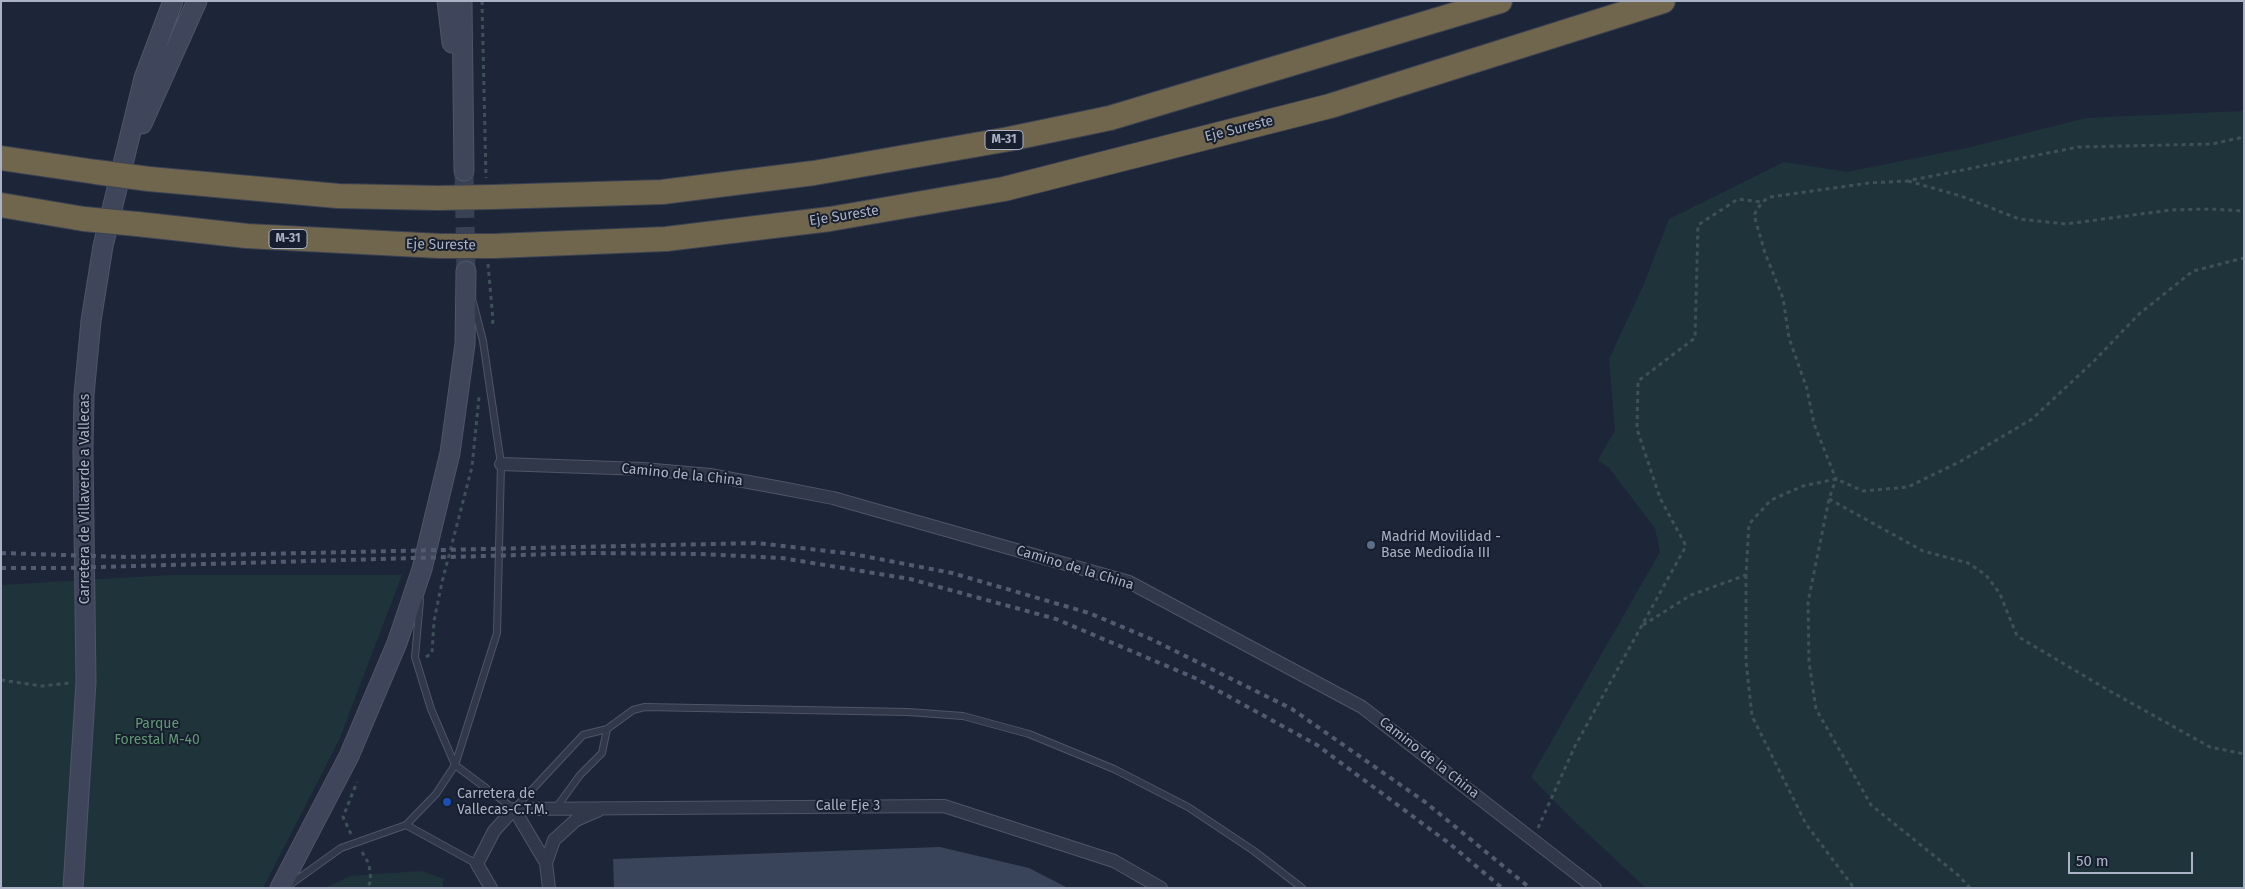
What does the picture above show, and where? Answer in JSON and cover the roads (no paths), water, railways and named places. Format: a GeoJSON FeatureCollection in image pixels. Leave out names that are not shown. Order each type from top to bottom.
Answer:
{"type":"FeatureCollection","features":[{"type":"Feature","properties":{"kind":"highway","name":"M-31"},"geometry":{"type":"LineString","coordinates":[[1,158],[149,179],[338,196],[438,198],[490,188],[662,192],[814,173],[1009,139],[1110,118],[1500,1]]}},
{"type":"Feature","properties":{"kind":"highway","name":"Eje Sureste"},"geometry":{"type":"LineString","coordinates":[[1,205],[84,219],[247,236],[440,246],[491,251],[666,239],[830,219],[1004,189],[1330,106],[1663,1]]}},
{"type":"Feature","properties":{"kind":"main road","name":"Carretera de Villaverde a Vallecas"},"geometry":{"type":"LineString","coordinates":[[73,888],[86,682],[84,395],[91,321],[103,246],[144,78],[173,1]]}},
{"type":"Feature","properties":{"kind":"main road"},"geometry":{"type":"LineString","coordinates":[[128,149],[164,79],[197,1]]}},
{"type":"Feature","properties":{"kind":"main road"},"geometry":{"type":"LineString","coordinates":[[447,1],[464,149]]}},
{"type":"Feature","properties":{"kind":"main road"},"geometry":{"type":"LineString","coordinates":[[462,1],[464,171]]}},
{"type":"Feature","properties":{"kind":"main road"},"geometry":{"type":"LineString","coordinates":[[280,888],[349,756],[397,643],[422,568],[450,453],[465,344],[466,271]]}},
{"type":"Feature","properties":{"kind":"street","name":"Camino de la China"},"geometry":{"type":"LineString","coordinates":[[501,464],[643,469],[710,475],[781,488],[833,498],[1129,582],[1362,707],[1595,888]]}},
{"type":"Feature","properties":{"kind":"street","name":"Calle Eje 3"},"geometry":{"type":"LineString","coordinates":[[546,863],[554,840],[576,820],[604,808],[944,806],[1114,861],[1161,888]]}},
{"type":"Feature","properties":{"kind":"street"},"geometry":{"type":"LineString","coordinates":[[491,888],[477,864],[494,832],[514,809],[604,808]]}},
{"type":"Feature","properties":{"kind":"street"},"geometry":{"type":"LineString","coordinates":[[514,809],[546,863],[549,888]]}},
{"type":"Feature","properties":{"kind":"lane"},"geometry":{"type":"LineString","coordinates":[[285,888],[341,848],[406,825],[436,794],[455,765],[497,633],[501,464],[483,342],[466,271]]}},
{"type":"Feature","properties":{"kind":"lane"},"geometry":{"type":"LineString","coordinates":[[422,568],[415,657],[431,709],[455,765],[514,809],[583,735],[607,729],[633,710],[645,707],[908,712],[963,716],[1029,734],[1114,768],[1188,806],[1254,851],[1302,888]]}},
{"type":"Feature","properties":{"kind":"lane"},"geometry":{"type":"LineString","coordinates":[[555,808],[580,775],[602,753],[607,729]]}},
{"type":"Feature","properties":{"kind":"lane"},"geometry":{"type":"LineString","coordinates":[[406,825],[477,864]]}},
{"type":"Feature","properties":{"kind":"tunnel"},"geometry":{"type":"LineString","coordinates":[[464,171],[466,271]]}},
{"type":"Feature","properties":{"kind":"railway"},"geometry":{"type":"LineString","coordinates":[[1,553],[125,557],[757,543],[853,554],[952,573],[1089,613],[1151,639],[1292,709],[1425,802],[1530,888]]}},
{"type":"Feature","properties":{"kind":"railway"},"geometry":{"type":"LineString","coordinates":[[1,568],[64,568],[590,553],[700,554],[782,558],[910,579],[1056,619],[1195,678],[1317,745],[1450,844],[1502,888]]}},
{"type":"Feature","properties":{"kind":"place","name":"Madrid Movilidad - Base Mediodía III"},"geometry":{"type":"Point","coordinates":[1371,545]}},
{"type":"Feature","properties":{"kind":"place","name":"Carretera de Vallecas-C.T.M."},"geometry":{"type":"Point","coordinates":[447,802]}},
{"type":"Feature","properties":{"kind":"park label","name":"Parque Forestal M-40"},"geometry":{"type":"Point","coordinates":[157,732]}}]}
